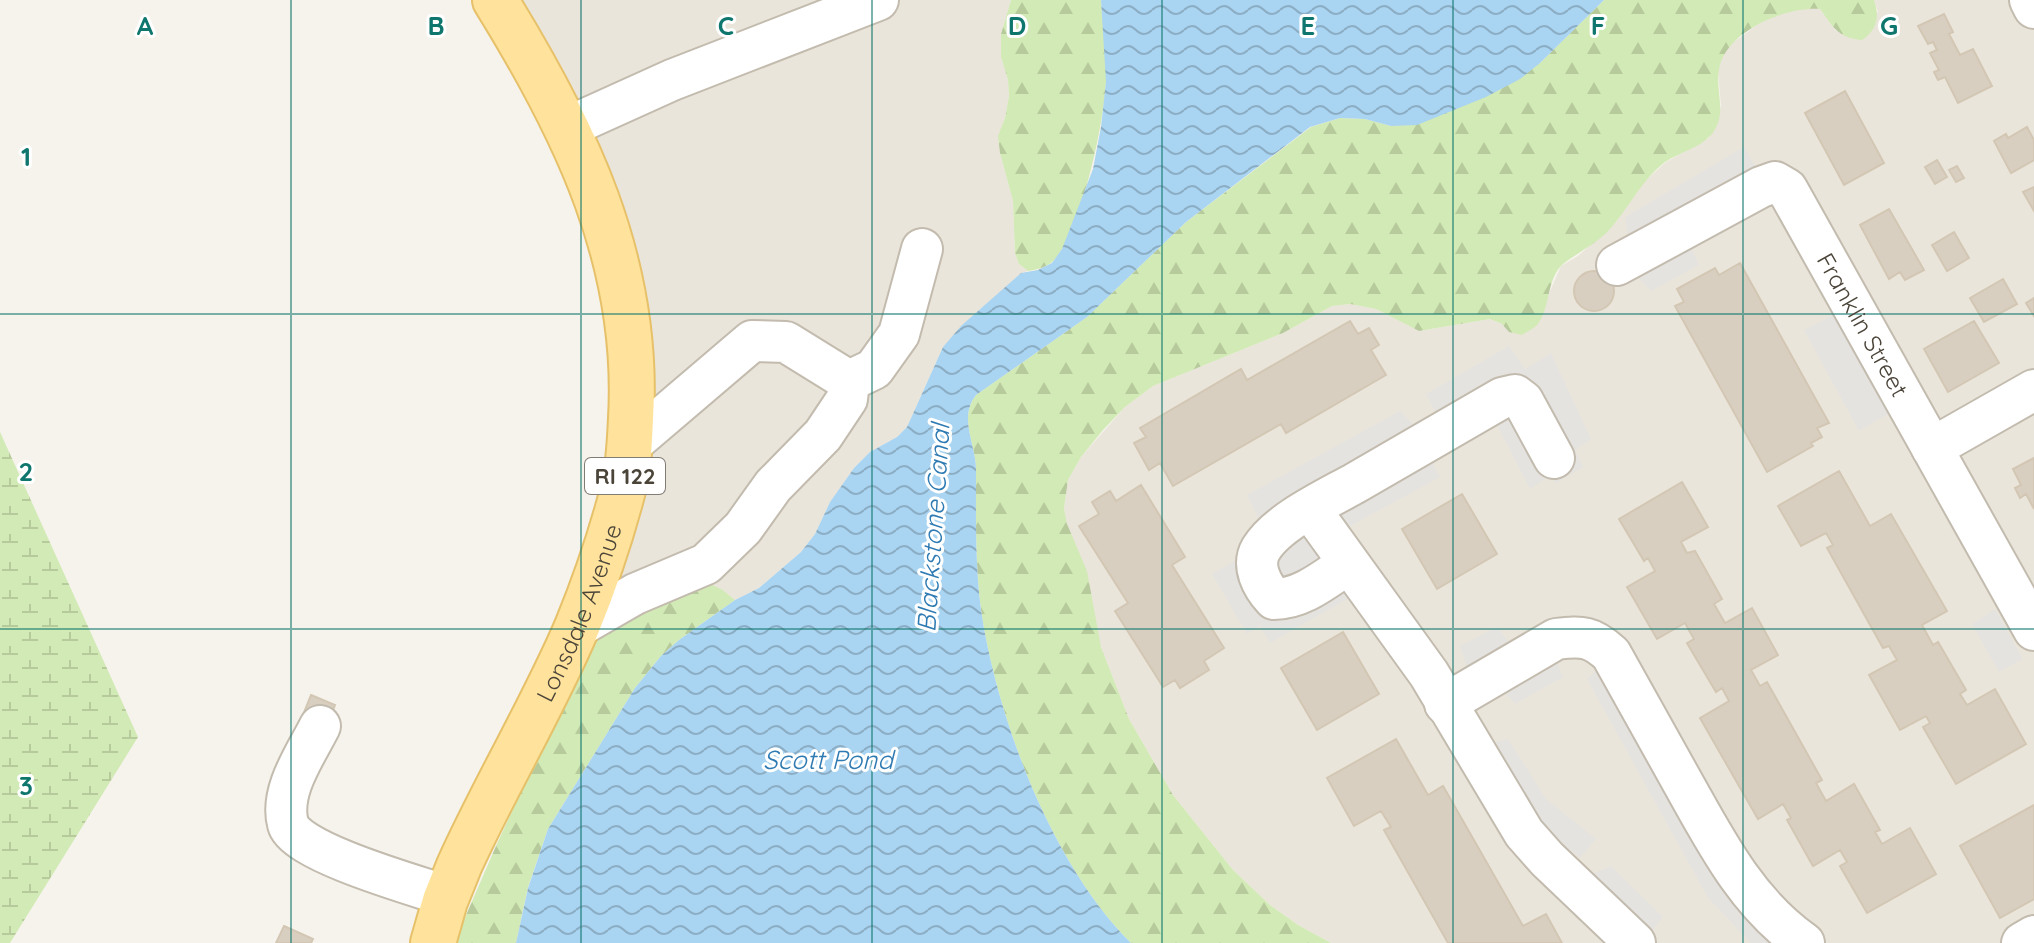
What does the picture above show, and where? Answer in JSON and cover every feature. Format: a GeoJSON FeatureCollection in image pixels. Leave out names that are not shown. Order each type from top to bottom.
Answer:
{"type":"FeatureCollection","features":[{"type":"Feature","properties":{"kind":"main road","name":"Lonsdale Avenue"},"geometry":{"type":"LineString","coordinates":[[433,943],[447,896],[476,829],[576,628],[624,488],[630,445],[632,361],[620,280],[604,219],[568,127],[495,0]]}},
{"type":"Feature","properties":{"kind":"street"},"geometry":{"type":"LineString","coordinates":[[568,127],[672,80],[878,0]]}},
{"type":"Feature","properties":{"kind":"street"},"geometry":{"type":"LineString","coordinates":[[2030,0],[2034,8]]}},
{"type":"Feature","properties":{"kind":"street","name":"Franklin Street"},"geometry":{"type":"LineString","coordinates":[[1617,265],[1761,187],[1775,182],[1787,189],[2034,630]]}},
{"type":"Feature","properties":{"kind":"street"},"geometry":{"type":"LineString","coordinates":[[849,381],[874,369],[899,334],[922,249]]}},
{"type":"Feature","properties":{"kind":"street"},"geometry":{"type":"LineString","coordinates":[[630,445],[752,341],[786,342],[849,381]]}},
{"type":"Feature","properties":{"kind":"street"},"geometry":{"type":"LineString","coordinates":[[576,628],[635,594],[706,564],[743,528],[773,486],[823,435],[847,399],[849,381]]}},
{"type":"Feature","properties":{"kind":"street"},"geometry":{"type":"LineString","coordinates":[[1932,448],[2034,390]]}},
{"type":"Feature","properties":{"kind":"street"},"geometry":{"type":"LineString","coordinates":[[1348,564],[1302,593],[1284,599],[1274,599],[1263,587],[1257,567],[1259,551],[1274,534],[1310,509],[1502,398],[1515,395],[1523,401],[1554,458]]}},
{"type":"Feature","properties":{"kind":"street"},"geometry":{"type":"LineString","coordinates":[[1310,509],[1429,674],[1524,833],[1635,943]]}},
{"type":"Feature","properties":{"kind":"street"},"geometry":{"type":"LineString","coordinates":[[1445,704],[1556,639],[1594,639],[1611,654],[1722,854],[1777,923],[1804,943]]}},
{"type":"Feature","properties":{"kind":"street"},"geometry":{"type":"LineString","coordinates":[[320,726],[289,794],[287,820],[293,833],[324,853],[447,896]]}},
{"type":"Feature","properties":{"kind":"street"},"geometry":{"type":"LineString","coordinates":[[2022,943],[2034,936]]}},
{"type":"Feature","properties":{"kind":"shaded area"},"geometry":{"type":"Polygon","coordinates":[[[497,0],[1011,0],[1001,34],[1001,57],[1009,96],[999,136],[1000,153],[1013,201],[1015,253],[1019,264],[1028,271],[1021,273],[943,347],[907,427],[897,437],[870,452],[854,468],[801,552],[759,588],[735,600],[723,590],[616,591],[624,479],[619,255],[497,0]]]}},
{"type":"Feature","properties":{"kind":"shaded area"},"geometry":{"type":"Polygon","coordinates":[[[1874,0],[2034,0],[2034,943],[1331,943],[1298,925],[1270,905],[1233,870],[1173,795],[1129,719],[1101,647],[1064,508],[1068,480],[1081,457],[1125,407],[1153,386],[1283,333],[1332,306],[1350,304],[1376,309],[1419,331],[1490,319],[1502,324],[1548,296],[1561,266],[1578,256],[1615,223],[1644,182],[1666,162],[1709,138],[1721,106],[1718,71],[1722,56],[1730,45],[1757,25],[1784,11],[1803,7],[1820,9],[1836,31],[1878,12],[1874,0]]]}},
{"type":"Feature","properties":{"kind":"shaded area"},"geometry":{"type":"Polygon","coordinates":[[[1744,147],[1773,196],[1690,245],[1699,265],[1651,291],[1633,272],[1617,242],[1628,235],[1625,217],[1744,147]]]}},
{"type":"Feature","properties":{"kind":"shaded area"},"geometry":{"type":"Polygon","coordinates":[[[1839,312],[1891,412],[1859,431],[1804,330],[1839,312]]]}},
{"type":"Feature","properties":{"kind":"shaded area"},"geometry":{"type":"Polygon","coordinates":[[[1509,346],[1525,369],[1551,353],[1591,439],[1575,450],[1583,467],[1556,483],[1550,476],[1530,489],[1494,419],[1429,456],[1440,477],[1343,530],[1379,581],[1270,643],[1260,626],[1247,634],[1212,574],[1238,559],[1261,523],[1247,495],[1400,411],[1416,427],[1437,415],[1426,394],[1509,346]]]}},
{"type":"Feature","properties":{"kind":"shaded area"},"geometry":{"type":"Polygon","coordinates":[[[1995,609],[2023,659],[1999,672],[1972,624],[1995,609]]]}},
{"type":"Feature","properties":{"kind":"shaded area"},"geometry":{"type":"Polygon","coordinates":[[[1497,627],[1512,646],[1467,668],[1460,646],[1497,627]]]}},
{"type":"Feature","properties":{"kind":"shaded area"},"geometry":{"type":"Polygon","coordinates":[[[1554,655],[1563,677],[1515,704],[1499,686],[1554,655]]]}},
{"type":"Feature","properties":{"kind":"shaded area"},"geometry":{"type":"Polygon","coordinates":[[[1604,663],[1776,943],[1751,943],[1708,898],[1587,679],[1604,663]]]}},
{"type":"Feature","properties":{"kind":"shaded area"},"geometry":{"type":"Polygon","coordinates":[[[1508,739],[1546,799],[1596,839],[1580,858],[1530,817],[1486,744],[1508,739]]]}},
{"type":"Feature","properties":{"kind":"shaded area"},"geometry":{"type":"Polygon","coordinates":[[[1611,866],[1663,917],[1647,937],[1586,877],[1611,866]]]}},
{"type":"Feature","properties":{"kind":"green space"},"geometry":{"type":"Polygon","coordinates":[[[1011,0],[1101,0],[1105,51],[1105,99],[1081,205],[1062,250],[1048,265],[1028,271],[1019,264],[1015,253],[1013,201],[998,136],[1009,96],[1001,57],[1001,34],[1011,0]]]}},
{"type":"Feature","properties":{"kind":"green space"},"geometry":{"type":"Polygon","coordinates":[[[1604,0],[1874,0],[1877,17],[1871,32],[1862,40],[1842,34],[1820,9],[1774,17],[1744,33],[1723,56],[1718,78],[1720,111],[1712,134],[1702,143],[1665,162],[1644,183],[1609,230],[1563,264],[1554,277],[1541,318],[1522,335],[1509,332],[1502,324],[1490,319],[1419,331],[1376,309],[1350,304],[1332,306],[1283,333],[1153,386],[1125,407],[1081,457],[1068,480],[1064,508],[1067,524],[1087,571],[1101,647],[1129,719],[1173,795],[1233,870],[1270,905],[1331,943],[1131,943],[1076,873],[1053,832],[1032,788],[1000,697],[979,593],[976,470],[968,422],[971,404],[976,395],[1087,317],[1186,222],[1311,127],[1340,118],[1365,119],[1391,126],[1540,63],[1604,0]]]}},
{"type":"Feature","properties":{"kind":"green space"},"geometry":{"type":"Polygon","coordinates":[[[0,432],[138,737],[10,943],[0,943],[0,432]]]}},
{"type":"Feature","properties":{"kind":"green space"},"geometry":{"type":"Polygon","coordinates":[[[708,583],[735,600],[679,640],[661,656],[635,688],[548,829],[528,887],[516,943],[454,943],[598,626],[708,583]]]}},
{"type":"Feature","properties":{"kind":"water","name":"Scott Pond"},"geometry":{"type":"Polygon","coordinates":[[[1101,0],[1604,0],[1540,63],[1520,79],[1486,97],[1417,125],[1391,126],[1365,119],[1340,118],[1310,127],[1186,222],[1087,317],[976,395],[971,404],[968,422],[976,470],[979,593],[1000,697],[1032,788],[1053,832],[1076,873],[1131,943],[516,943],[528,888],[548,829],[635,688],[661,656],[679,640],[735,600],[759,588],[801,552],[854,468],[870,452],[897,437],[907,427],[943,347],[961,326],[1021,273],[1052,263],[1062,249],[1093,169],[1101,127],[1106,82],[1101,0]]]}},
{"type":"Feature","properties":{"kind":"building"},"geometry":{"type":"Polygon","coordinates":[[[1944,14],[1953,32],[1949,34],[1960,55],[1973,49],[1992,86],[1958,103],[1945,77],[1938,80],[1934,72],[1939,70],[1930,53],[1937,50],[1933,42],[1928,44],[1918,26],[1944,14]]]}},
{"type":"Feature","properties":{"kind":"building"},"geometry":{"type":"Polygon","coordinates":[[[1845,91],[1884,163],[1844,185],[1805,113],[1845,91]]]}},
{"type":"Feature","properties":{"kind":"building"},"geometry":{"type":"Polygon","coordinates":[[[2027,127],[2034,140],[2034,160],[2011,173],[1994,141],[2006,134],[2008,138],[2027,127]]]}},
{"type":"Feature","properties":{"kind":"building"},"geometry":{"type":"Polygon","coordinates":[[[1937,160],[1947,177],[1935,184],[1925,167],[1937,160]]]}},
{"type":"Feature","properties":{"kind":"building"},"geometry":{"type":"Polygon","coordinates":[[[1957,166],[1964,178],[1956,182],[1949,170],[1957,166]]]}},
{"type":"Feature","properties":{"kind":"building"},"geometry":{"type":"Polygon","coordinates":[[[2034,187],[2034,211],[2023,192],[2034,187]]]}},
{"type":"Feature","properties":{"kind":"building"},"geometry":{"type":"Polygon","coordinates":[[[1889,209],[1924,270],[1905,280],[1900,272],[1889,279],[1860,225],[1889,209]]]}},
{"type":"Feature","properties":{"kind":"building"},"geometry":{"type":"Polygon","coordinates":[[[1954,232],[1969,258],[1947,271],[1932,245],[1954,232]]]}},
{"type":"Feature","properties":{"kind":"building"},"geometry":{"type":"Polygon","coordinates":[[[1740,263],[1829,423],[1817,428],[1822,437],[1811,443],[1813,446],[1767,472],[1675,306],[1684,302],[1677,289],[1715,268],[1719,275],[1740,263]]]}},
{"type":"Feature","properties":{"kind":"building"},"geometry":{"type":"Polygon","coordinates":[[[1594,271],[1608,277],[1614,291],[1608,305],[1594,311],[1580,305],[1574,291],[1580,277],[1594,271]]]}},
{"type":"Feature","properties":{"kind":"building"},"geometry":{"type":"Polygon","coordinates":[[[2003,279],[2017,304],[1984,322],[1970,298],[2003,279]]]}},
{"type":"Feature","properties":{"kind":"building"},"geometry":{"type":"Polygon","coordinates":[[[2034,298],[2034,316],[2026,303],[2034,298]]]}},
{"type":"Feature","properties":{"kind":"building"},"geometry":{"type":"Polygon","coordinates":[[[1350,321],[1358,334],[1369,328],[1379,345],[1371,350],[1386,375],[1286,433],[1281,424],[1173,486],[1160,463],[1149,470],[1134,443],[1146,437],[1140,428],[1241,369],[1247,380],[1350,321]]]}},
{"type":"Feature","properties":{"kind":"building"},"geometry":{"type":"Polygon","coordinates":[[[1974,321],[1999,363],[1948,392],[1924,349],[1974,321]]]}},
{"type":"Feature","properties":{"kind":"building"},"geometry":{"type":"Polygon","coordinates":[[[2034,458],[2034,509],[2026,494],[2020,498],[2015,488],[2021,485],[2013,469],[2034,458]]]}},
{"type":"Feature","properties":{"kind":"building"},"geometry":{"type":"Polygon","coordinates":[[[1839,471],[1870,526],[1891,514],[1947,611],[1922,625],[1933,645],[1938,642],[1966,690],[1960,694],[1967,705],[1995,689],[2026,744],[1956,784],[1923,727],[1930,723],[1926,716],[1900,730],[1869,675],[1897,660],[1889,646],[1883,648],[1827,548],[1833,545],[1826,533],[1801,546],[1778,506],[1839,471]]]}},
{"type":"Feature","properties":{"kind":"building"},"geometry":{"type":"Polygon","coordinates":[[[1682,482],[1708,527],[1681,542],[1687,553],[1695,551],[1722,599],[1714,604],[1725,623],[1752,608],[1778,655],[1751,670],[1760,686],[1767,682],[1822,780],[1816,783],[1826,801],[1854,784],[1880,830],[1875,832],[1882,844],[1910,828],[1936,874],[1867,913],[1840,866],[1847,862],[1840,850],[1813,866],[1787,820],[1791,818],[1783,804],[1758,819],[1700,718],[1729,701],[1722,688],[1716,692],[1687,643],[1694,639],[1685,623],[1657,639],[1627,587],[1655,571],[1648,558],[1644,561],[1619,519],[1682,482]]]}},
{"type":"Feature","properties":{"kind":"building"},"geometry":{"type":"Polygon","coordinates":[[[1141,485],[1185,557],[1172,565],[1224,648],[1204,661],[1209,670],[1180,688],[1175,680],[1163,687],[1115,611],[1128,603],[1079,526],[1099,514],[1092,502],[1110,491],[1116,501],[1141,485]]]}},
{"type":"Feature","properties":{"kind":"building"},"geometry":{"type":"Polygon","coordinates":[[[1462,494],[1497,554],[1437,589],[1402,529],[1462,494]]]}},
{"type":"Feature","properties":{"kind":"building"},"geometry":{"type":"Polygon","coordinates":[[[1343,632],[1379,694],[1317,730],[1281,668],[1343,632]]]}},
{"type":"Feature","properties":{"kind":"building"},"geometry":{"type":"Polygon","coordinates":[[[311,695],[335,705],[327,725],[303,715],[311,695]]]}},
{"type":"Feature","properties":{"kind":"building"},"geometry":{"type":"Polygon","coordinates":[[[1396,739],[1428,795],[1443,786],[1523,926],[1546,914],[1562,943],[1448,943],[1384,830],[1391,827],[1381,811],[1354,826],[1327,778],[1396,739]]]}},
{"type":"Feature","properties":{"kind":"building"},"geometry":{"type":"Polygon","coordinates":[[[2034,805],[2034,899],[2000,918],[1960,846],[2034,805]]]}},
{"type":"Feature","properties":{"kind":"building"},"geometry":{"type":"Polygon","coordinates":[[[284,926],[313,939],[311,943],[276,943],[284,926]]]}},
{"type":"Feature","properties":{"kind":"water label","name":"Blackstone Canal"},"geometry":{"type":"Point","coordinates":[933,528]}}]}
